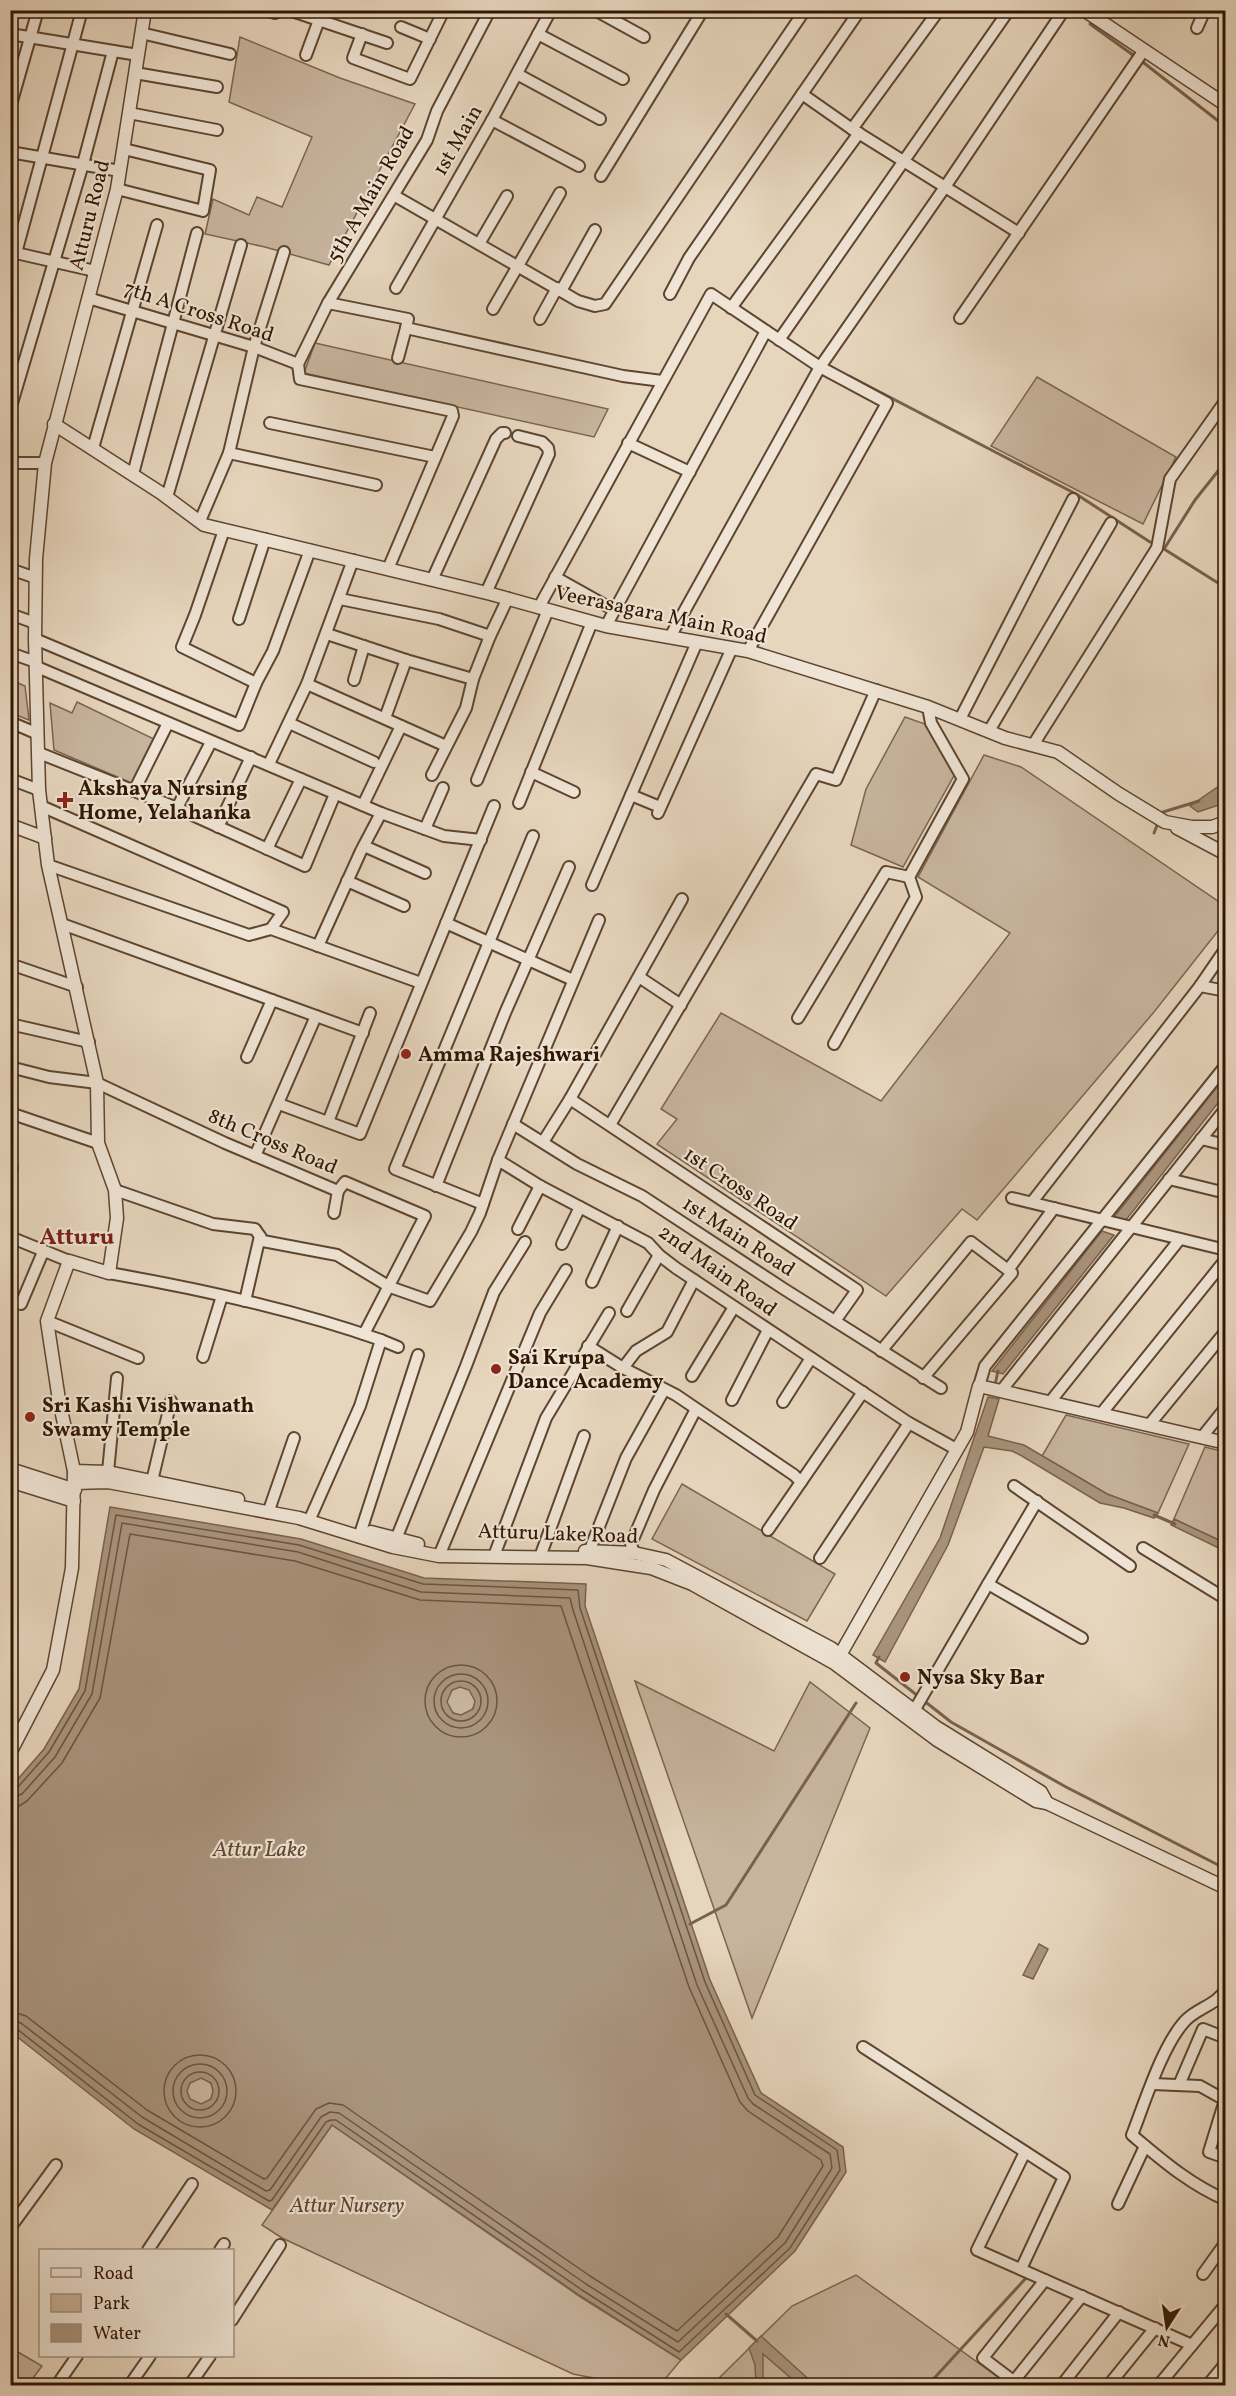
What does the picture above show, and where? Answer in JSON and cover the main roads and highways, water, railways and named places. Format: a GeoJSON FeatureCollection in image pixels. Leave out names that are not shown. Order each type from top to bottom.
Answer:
{"type":"FeatureCollection","features":[{"type":"Feature","properties":{"kind":"water"},"geometry":{"type":"Polygon","coordinates":[[[1225,782],[1225,803],[1198,812],[1190,806],[1225,782]]]}},
{"type":"Feature","properties":{"kind":"water"},"geometry":{"type":"Polygon","coordinates":[[[1225,1077],[1225,1094],[1126,1220],[1114,1217],[1225,1077]]]}},
{"type":"Feature","properties":{"kind":"water"},"geometry":{"type":"Polygon","coordinates":[[[1102,1231],[1114,1235],[1003,1374],[992,1371],[1102,1231]]]}},
{"type":"Feature","properties":{"kind":"water"},"geometry":{"type":"Polygon","coordinates":[[[988,1397],[999,1399],[988,1436],[1024,1445],[1107,1494],[1158,1513],[1154,1518],[1100,1503],[1012,1451],[984,1447],[948,1545],[885,1662],[873,1655],[940,1538],[988,1397]]]}},
{"type":"Feature","properties":{"kind":"water","name":"Attur Lake"},"geometry":{"type":"Polygon","coordinates":[[[110,1507],[301,1539],[424,1578],[586,1584],[585,1606],[710,1980],[761,2093],[843,2147],[846,2172],[795,2251],[681,2360],[579,2295],[332,2125],[272,2210],[134,2129],[11,2032],[11,1787],[44,1749],[79,1689],[110,1507]],[[460,1687],[452,1690],[447,1702],[453,1713],[461,1715],[473,1709],[475,1701],[469,1690],[460,1687]],[[201,2078],[190,2083],[187,2091],[190,2099],[201,2104],[211,2099],[213,2091],[211,2083],[201,2078]]]}},
{"type":"Feature","properties":{"kind":"water"},"geometry":{"type":"Polygon","coordinates":[[[1174,1519],[1225,1543],[1225,1551],[1171,1525],[1174,1519]]]}},
{"type":"Feature","properties":{"kind":"water"},"geometry":{"type":"Polygon","coordinates":[[[1039,1944],[1048,1949],[1033,1979],[1023,1975],[1039,1944]]]}},
{"type":"Feature","properties":{"kind":"water"},"geometry":{"type":"Polygon","coordinates":[[[761,2336],[815,2385],[799,2385],[763,2354],[763,2385],[756,2385],[755,2365],[749,2348],[761,2336]]]}},
{"type":"Feature","properties":{"kind":"waterway"},"geometry":{"type":"LineString","coordinates":[[1090,24],[1133,55]]}},
{"type":"Feature","properties":{"kind":"waterway"},"geometry":{"type":"LineString","coordinates":[[1144,63],[1226,127]]}},
{"type":"Feature","properties":{"kind":"waterway"},"geometry":{"type":"LineString","coordinates":[[849,376],[1076,494],[1150,542]]}},
{"type":"Feature","properties":{"kind":"waterway"},"geometry":{"type":"LineString","coordinates":[[1226,461],[1195,500],[1164,549],[1226,588]]}},
{"type":"Feature","properties":{"kind":"waterway"},"geometry":{"type":"LineString","coordinates":[[1163,812],[1199,801]]}},
{"type":"Feature","properties":{"kind":"waterway"},"geometry":{"type":"LineString","coordinates":[[1154,833],[1158,823]]}},
{"type":"Feature","properties":{"kind":"waterway"},"geometry":{"type":"LineString","coordinates":[[995,1385],[998,1371]]}},
{"type":"Feature","properties":{"kind":"waterway"},"geometry":{"type":"LineString","coordinates":[[1154,1515],[1175,1524]]}},
{"type":"Feature","properties":{"kind":"waterway"},"geometry":{"type":"LineString","coordinates":[[879,1657],[876,1663],[951,1722],[1066,1787],[1226,1869]]}},
{"type":"Feature","properties":{"kind":"waterway"},"geometry":{"type":"LineString","coordinates":[[690,1924],[726,1905],[856,1703]]}},
{"type":"Feature","properties":{"kind":"waterway"},"geometry":{"type":"LineString","coordinates":[[927,2386],[1026,2278]]}},
{"type":"Feature","properties":{"kind":"waterway"},"geometry":{"type":"LineString","coordinates":[[726,2314],[757,2341]]}},
{"type":"Feature","properties":{"kind":"place","name":"Akshaya Nursing Home, Yelahanka"},"geometry":{"type":"Point","coordinates":[65,800]}},
{"type":"Feature","properties":{"kind":"place","name":"Amma Rajeshwari"},"geometry":{"type":"Point","coordinates":[406,1054]}},
{"type":"Feature","properties":{"kind":"place","name":"Sai Krupa Dance Academy"},"geometry":{"type":"Point","coordinates":[496,1369]}},
{"type":"Feature","properties":{"kind":"place","name":"Sri Kashi Vishwanath Swamy Temple"},"geometry":{"type":"Point","coordinates":[30,1417]}},
{"type":"Feature","properties":{"kind":"place","name":"Nysa Sky Bar"},"geometry":{"type":"Point","coordinates":[905,1677]}},
{"type":"Feature","properties":{"kind":"district","name":"Atturu"},"geometry":{"type":"Point","coordinates":[77,1236]}},
{"type":"Feature","properties":{"kind":"park label","name":"Attur Nursery"},"geometry":{"type":"Point","coordinates":[347,2205]}}]}
